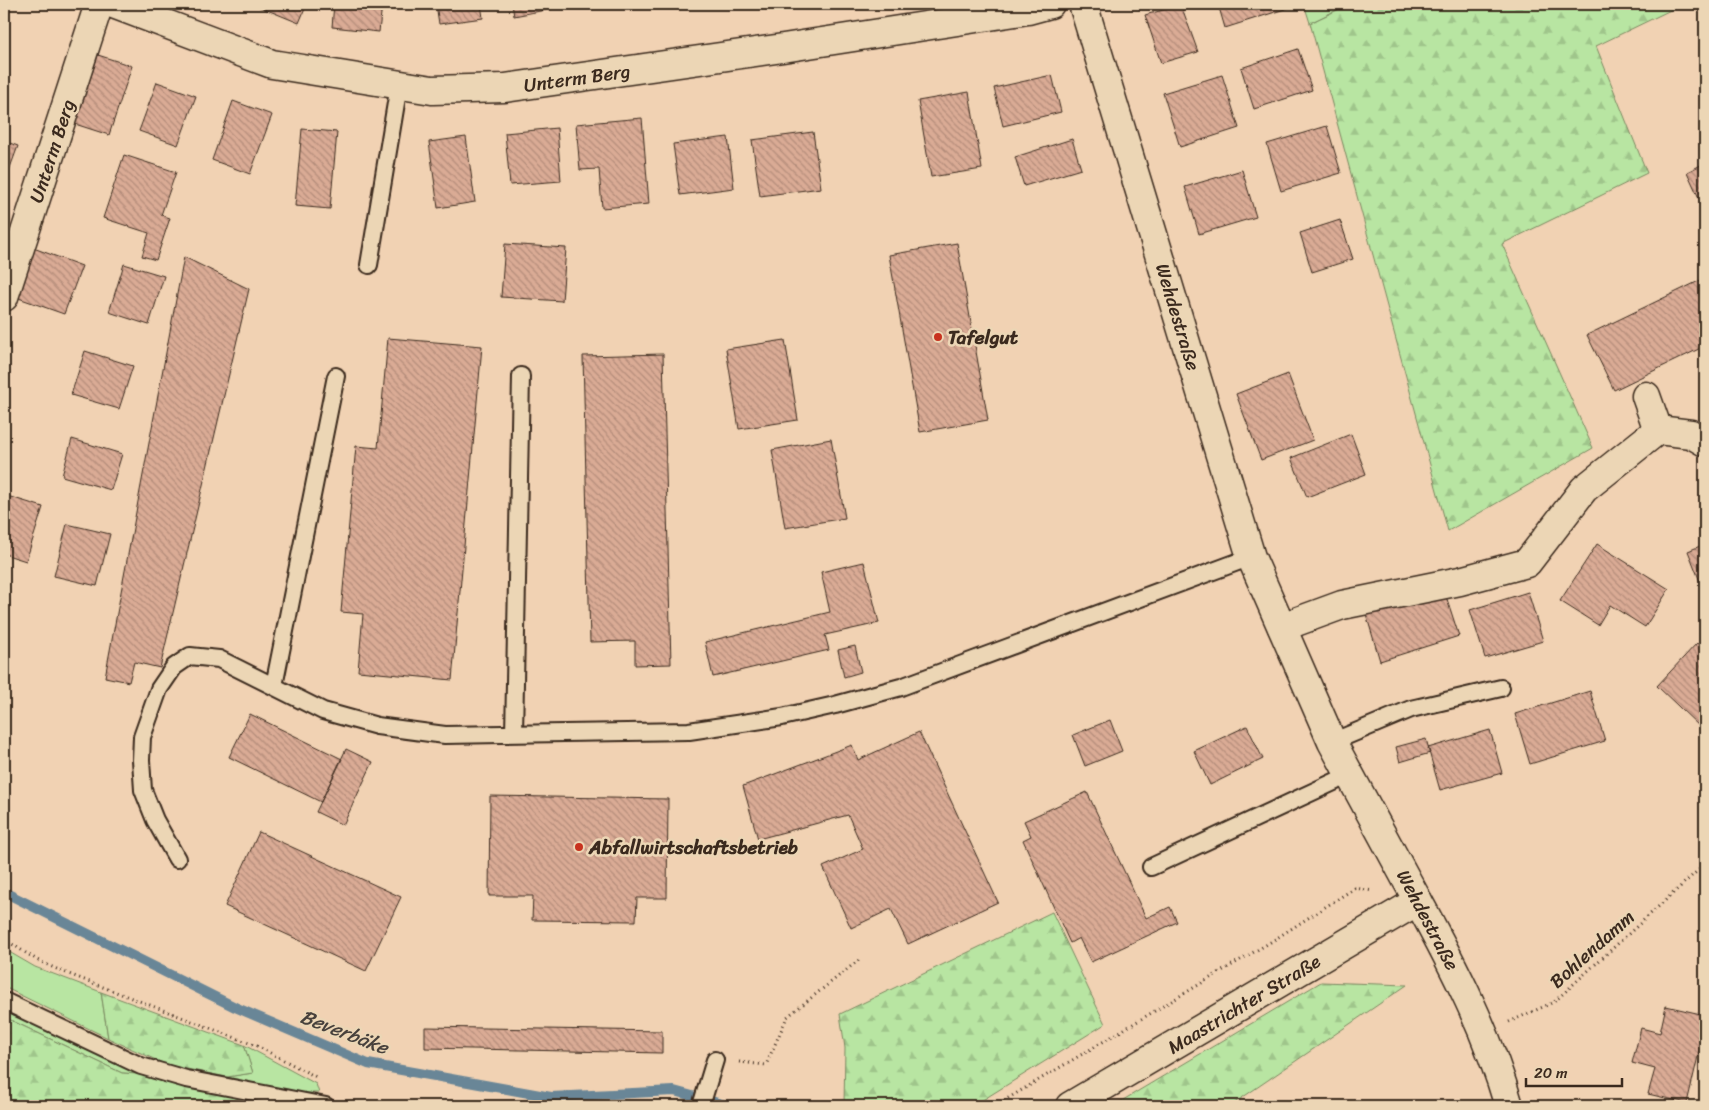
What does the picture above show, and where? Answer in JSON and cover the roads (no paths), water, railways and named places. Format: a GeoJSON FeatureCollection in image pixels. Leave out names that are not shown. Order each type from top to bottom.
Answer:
{"type":"FeatureCollection","features":[{"type":"Feature","properties":{"kind":"street","name":"Unterm Berg"},"geometry":{"type":"LineString","coordinates":[[4,297],[99,4]]}},
{"type":"Feature","properties":{"kind":"street","name":"Unterm Berg"},"geometry":{"type":"LineString","coordinates":[[113,4],[272,64],[432,90],[505,88],[802,45],[1028,10],[1050,4]]}},
{"type":"Feature","properties":{"kind":"street","name":"Wehdestraße"},"geometry":{"type":"LineString","coordinates":[[1083,4],[1250,557],[1332,742],[1459,978],[1484,1033],[1509,1106]]}},
{"type":"Feature","properties":{"kind":"street"},"geometry":{"type":"LineString","coordinates":[[1646,396],[1658,430]]}},
{"type":"Feature","properties":{"kind":"street"},"geometry":{"type":"LineString","coordinates":[[1282,627],[1342,606],[1460,582],[1527,563],[1584,488],[1658,430],[1690,434],[1705,442]]}},
{"type":"Feature","properties":{"kind":"street","name":"Maastrichter Straße"},"geometry":{"type":"LineString","coordinates":[[1070,1106],[1418,901]]}},
{"type":"Feature","properties":{"kind":"lane"},"geometry":{"type":"LineString","coordinates":[[369,265],[399,85]]}},
{"type":"Feature","properties":{"kind":"lane"},"geometry":{"type":"LineString","coordinates":[[274,686],[336,376]]}},
{"type":"Feature","properties":{"kind":"lane"},"geometry":{"type":"LineString","coordinates":[[514,734],[521,376]]}},
{"type":"Feature","properties":{"kind":"lane"},"geometry":{"type":"LineString","coordinates":[[177,859],[155,820],[143,790],[142,737],[159,689],[174,668],[190,656],[219,660],[323,711],[377,726],[445,735],[689,731],[782,717],[901,687],[1250,557]]}},
{"type":"Feature","properties":{"kind":"lane"},"geometry":{"type":"LineString","coordinates":[[1332,742],[1411,709],[1501,688]]}},
{"type":"Feature","properties":{"kind":"lane"},"geometry":{"type":"LineString","coordinates":[[1151,867],[1350,775]]}},
{"type":"Feature","properties":{"kind":"lane"},"geometry":{"type":"LineString","coordinates":[[4,1001],[141,1066],[186,1079],[326,1106]]}},
{"type":"Feature","properties":{"kind":"lane"},"geometry":{"type":"LineString","coordinates":[[701,1106],[715,1060]]}},
{"type":"Feature","properties":{"kind":"waterway","name":"Beverbäke"},"geometry":{"type":"LineString","coordinates":[[4,892],[235,1007],[368,1064],[551,1097],[674,1091],[729,1106]]}},
{"type":"Feature","properties":{"kind":"place","name":"Tafelgut"},"geometry":{"type":"Point","coordinates":[938,337]}},
{"type":"Feature","properties":{"kind":"place","name":"Abfallwirtschaftsbetrieb"},"geometry":{"type":"Point","coordinates":[579,847]}}]}
